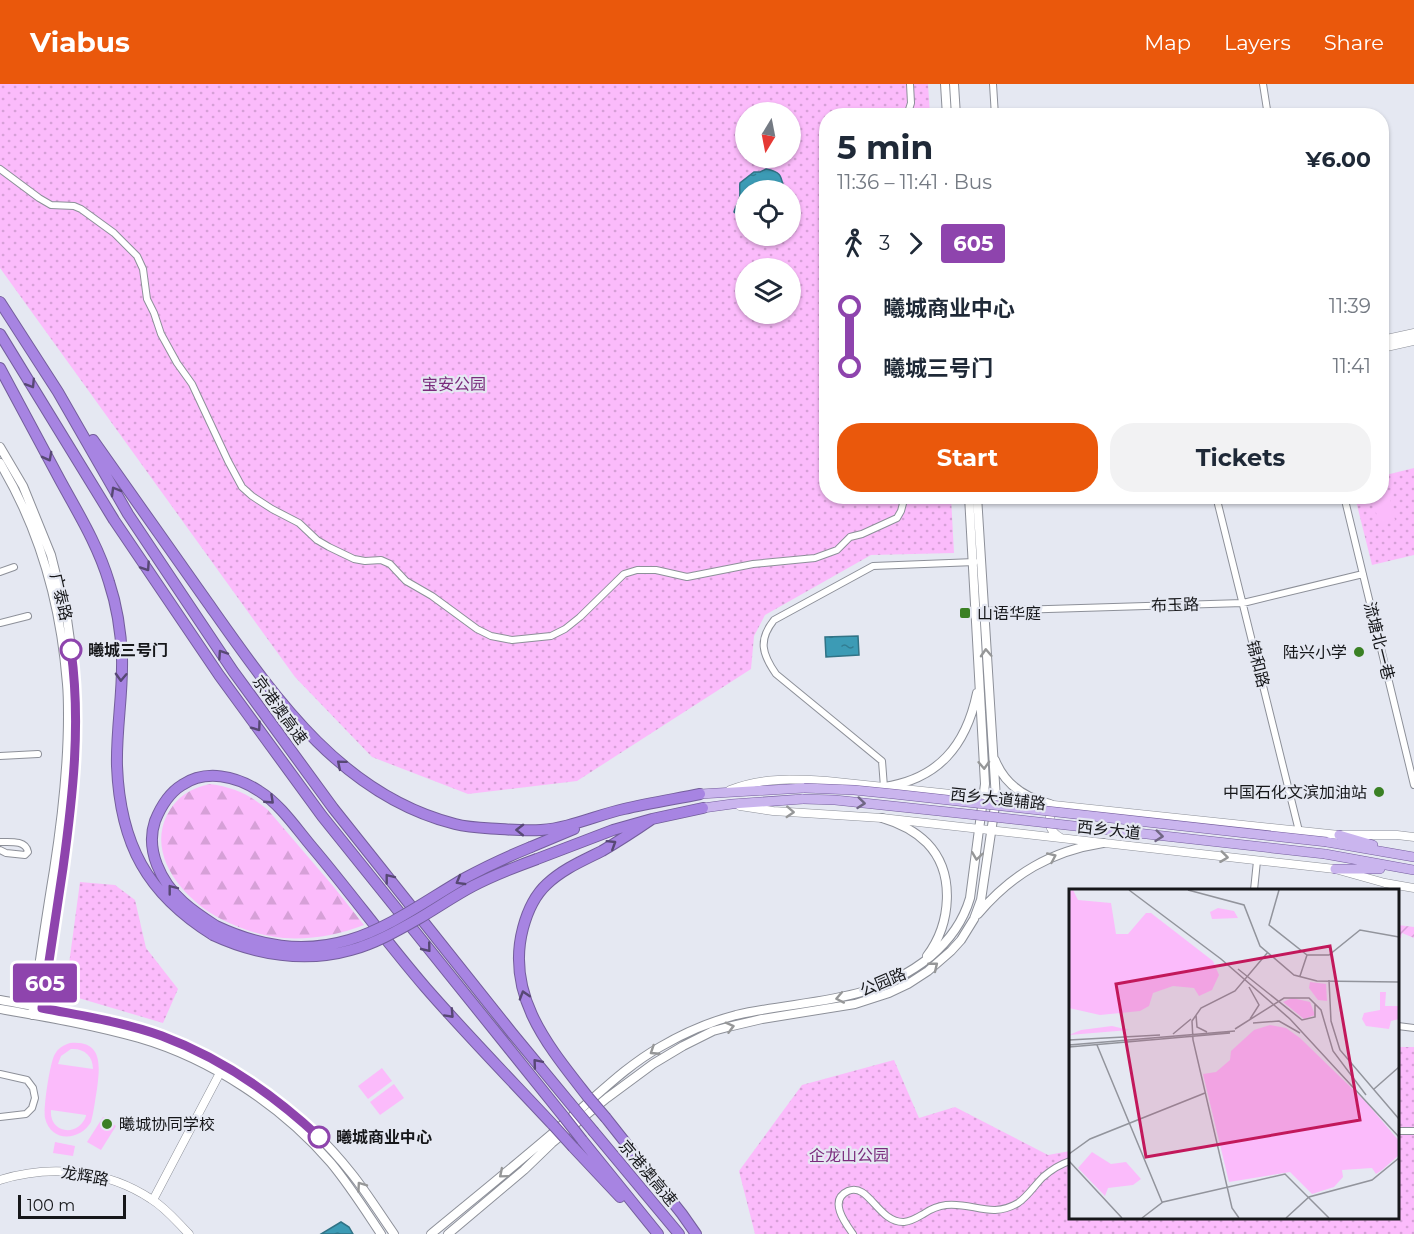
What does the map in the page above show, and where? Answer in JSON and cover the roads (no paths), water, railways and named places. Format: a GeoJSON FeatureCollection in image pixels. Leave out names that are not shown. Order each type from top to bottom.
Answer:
{"type":"FeatureCollection","features":[{"type":"Feature","properties":{"kind":"highway","name":"京港澳高速"},"geometry":{"type":"LineString","coordinates":[[0,302],[58,392],[128,514],[233,671],[333,808],[504,1024],[679,1234]]}},
{"type":"Feature","properties":{"kind":"highway","name":"京港澳高速"},"geometry":{"type":"LineString","coordinates":[[0,334],[114,520],[226,685],[322,816],[564,1117],[578,1144],[655,1230]]}},
{"type":"Feature","properties":{"kind":"highway"},"geometry":{"type":"LineString","coordinates":[[0,368],[84,522],[100,554],[110,582],[116,607],[122,658],[117,765],[122,813],[128,835],[137,857],[160,893],[194,923],[214,931],[279,946],[302,947],[349,940],[372,931],[497,861],[624,809]]}},
{"type":"Feature","properties":{"kind":"highway"},"geometry":{"type":"LineString","coordinates":[[58,392],[226,629],[283,704],[322,747],[363,782],[416,811],[457,825],[482,828],[540,830],[561,827],[624,809],[700,794]]}},
{"type":"Feature","properties":{"kind":"highway"},"geometry":{"type":"LineString","coordinates":[[578,1144],[553,1125],[426,988],[333,871],[261,792],[252,786],[225,777],[210,775],[197,777],[173,791],[163,803],[153,828],[154,859],[160,873],[169,887],[214,931],[232,944],[249,949],[281,955],[303,956],[352,950],[375,941],[417,920],[501,872],[613,830],[703,808]]}},
{"type":"Feature","properties":{"kind":"highway"},"geometry":{"type":"LineString","coordinates":[[652,819],[602,851],[560,872],[544,886],[534,901],[521,936],[520,979],[528,1008],[559,1060],[696,1234]]}},
{"type":"Feature","properties":{"kind":"main road"},"geometry":{"type":"LineString","coordinates":[[945,84],[946,108]]}},
{"type":"Feature","properties":{"kind":"main road"},"geometry":{"type":"LineString","coordinates":[[954,84],[956,108]]}},
{"type":"Feature","properties":{"kind":"main road","name":"广泰路"},"geometry":{"type":"LineString","coordinates":[[0,447],[23,486],[51,555],[67,619],[76,684],[76,751],[69,824],[37,1011]]}},
{"type":"Feature","properties":{"kind":"main road","name":"广泰路"},"geometry":{"type":"LineString","coordinates":[[0,463],[16,490],[43,558],[54,597],[68,685],[68,750],[37,1011]]}},
{"type":"Feature","properties":{"kind":"main road","name":"公园路"},"geometry":{"type":"LineString","coordinates":[[448,1234],[607,1098],[668,1054],[699,1038],[728,1027],[762,1019],[855,1004],[889,993],[918,978],[939,962],[961,940],[974,919],[983,892],[996,799],[984,610],[970,504]]}},
{"type":"Feature","properties":{"kind":"main road","name":"公园路"},"geometry":{"type":"LineString","coordinates":[[431,1234],[622,1074],[664,1044],[699,1027],[733,1016],[864,992],[893,981],[921,963],[946,942],[965,914],[970,898],[984,798],[979,681],[978,504]]}},
{"type":"Feature","properties":{"kind":"main road"},"geometry":{"type":"LineString","coordinates":[[884,787],[899,785],[927,774],[950,753],[969,720],[979,681]]}},
{"type":"Feature","properties":{"kind":"main road"},"geometry":{"type":"LineString","coordinates":[[992,753],[998,768],[1016,789],[1032,799],[1050,804]]}},
{"type":"Feature","properties":{"kind":"main road","name":"西乡大道"},"geometry":{"type":"LineString","coordinates":[[700,794],[804,788],[854,790],[1327,842],[1412,856]]}},
{"type":"Feature","properties":{"kind":"main road","name":"西乡大道"},"geometry":{"type":"LineString","coordinates":[[703,808],[803,799],[835,800],[1325,854],[1410,870]]}},
{"type":"Feature","properties":{"kind":"main road"},"geometry":{"type":"LineString","coordinates":[[882,818],[907,827],[927,843],[935,854],[944,875],[947,897],[945,916],[935,943],[921,963]]}},
{"type":"Feature","properties":{"kind":"main road"},"geometry":{"type":"LineString","coordinates":[[1340,835],[1412,856]]}},
{"type":"Feature","properties":{"kind":"main road"},"geometry":{"type":"LineString","coordinates":[[974,919],[1002,889],[1030,868],[1061,853],[1103,843]]}},
{"type":"Feature","properties":{"kind":"main road"},"geometry":{"type":"LineString","coordinates":[[1335,869],[1410,870]]}},
{"type":"Feature","properties":{"kind":"main road"},"geometry":{"type":"LineString","coordinates":[[0,1000],[37,1011]]}},
{"type":"Feature","properties":{"kind":"main road"},"geometry":{"type":"LineString","coordinates":[[0,1009],[100,1019],[160,1035],[192,1048],[285,1117],[308,1138],[350,1187],[381,1234]]}},
{"type":"Feature","properties":{"kind":"main road"},"geometry":{"type":"LineString","coordinates":[[222,1069],[280,1102],[319,1137],[351,1172],[394,1233]]}},
{"type":"Feature","properties":{"kind":"street"},"geometry":{"type":"LineString","coordinates":[[909,108],[910,84]]}},
{"type":"Feature","properties":{"kind":"street"},"geometry":{"type":"LineString","coordinates":[[993,84],[994,108]]}},
{"type":"Feature","properties":{"kind":"street"},"geometry":{"type":"LineString","coordinates":[[1263,84],[1267,108]]}},
{"type":"Feature","properties":{"kind":"street"},"geometry":{"type":"LineString","coordinates":[[0,169],[51,205],[74,206],[81,209],[114,233],[137,256],[143,269],[147,299],[160,334],[192,384],[242,487],[272,509],[299,523],[316,540],[329,547],[354,559],[381,560],[390,564],[406,581],[491,636],[512,640],[551,636],[565,629],[580,617],[624,574],[637,570],[656,570],[687,577],[776,561],[815,558],[837,550],[850,537],[897,518],[903,504]]}},
{"type":"Feature","properties":{"kind":"street"},"geometry":{"type":"LineString","coordinates":[[1389,338],[1414,333]]}},
{"type":"Feature","properties":{"kind":"street"},"geometry":{"type":"LineString","coordinates":[[1389,346],[1414,341]]}},
{"type":"Feature","properties":{"kind":"street","name":"锦和路"},"geometry":{"type":"LineString","coordinates":[[1218,504],[1299,831]]}},
{"type":"Feature","properties":{"kind":"street","name":"流塘北一巷"},"geometry":{"type":"LineString","coordinates":[[1346,504],[1414,785]]}},
{"type":"Feature","properties":{"kind":"street"},"geometry":{"type":"LineString","coordinates":[[884,787],[882,761],[776,674],[766,660],[764,643],[766,630],[774,621],[873,566],[977,562]]}},
{"type":"Feature","properties":{"kind":"street"},"geometry":{"type":"LineString","coordinates":[[0,572],[14,567]]}},
{"type":"Feature","properties":{"kind":"street","name":"布玉路"},"geometry":{"type":"LineString","coordinates":[[984,610],[1243,603],[1363,574]]}},
{"type":"Feature","properties":{"kind":"street"},"geometry":{"type":"LineString","coordinates":[[0,623],[28,616]]}},
{"type":"Feature","properties":{"kind":"street"},"geometry":{"type":"LineString","coordinates":[[0,756],[38,754]]}},
{"type":"Feature","properties":{"kind":"street","name":"西乡大道辅路"},"geometry":{"type":"LineString","coordinates":[[726,792],[742,785],[780,779],[827,781],[1340,835],[1414,837]]}},
{"type":"Feature","properties":{"kind":"street"},"geometry":{"type":"LineString","coordinates":[[912,821],[921,820],[930,811],[930,799],[920,791]]}},
{"type":"Feature","properties":{"kind":"street","name":"西乡大道辅路"},"geometry":{"type":"LineString","coordinates":[[732,804],[773,811],[912,821],[1335,869],[1385,883],[1414,888]]}},
{"type":"Feature","properties":{"kind":"street"},"geometry":{"type":"LineString","coordinates":[[1060,806],[1052,811],[1049,821],[1052,831],[1063,838]]}},
{"type":"Feature","properties":{"kind":"street"},"geometry":{"type":"LineString","coordinates":[[0,842],[26,845],[28,852],[25,855],[0,850]]}},
{"type":"Feature","properties":{"kind":"street"},"geometry":{"type":"LineString","coordinates":[[1254,889],[1257,861]]}},
{"type":"Feature","properties":{"kind":"street"},"geometry":{"type":"LineString","coordinates":[[1399,1026],[1414,1028]]}},
{"type":"Feature","properties":{"kind":"street"},"geometry":{"type":"LineString","coordinates":[[153,1200],[222,1069]]}},
{"type":"Feature","properties":{"kind":"street"},"geometry":{"type":"LineString","coordinates":[[0,1074],[27,1080],[33,1088],[35,1098],[32,1108],[26,1114],[0,1117]]}},
{"type":"Feature","properties":{"kind":"street"},"geometry":{"type":"LineString","coordinates":[[853,1234],[838,1208],[843,1194],[849,1191],[864,1192],[880,1211],[888,1218],[897,1221],[907,1222],[934,1208],[946,1205],[992,1211],[1016,1204],[1055,1168],[1069,1162]]}},
{"type":"Feature","properties":{"kind":"street","name":"龙辉路"},"geometry":{"type":"LineString","coordinates":[[0,1180],[33,1172],[75,1172],[95,1175],[135,1189],[153,1200],[189,1234]]}},
{"type":"Feature","properties":{"kind":"water"},"geometry":{"type":"Polygon","coordinates":[[[766,169],[775,172],[780,175],[782,180],[744,180],[754,172],[766,169]]]}},
{"type":"Feature","properties":{"kind":"water"},"geometry":{"type":"Polygon","coordinates":[[[858,636],[859,655],[826,657],[825,637],[858,636]]]}},
{"type":"Feature","properties":{"kind":"water"},"geometry":{"type":"Polygon","coordinates":[[[341,1222],[349,1227],[353,1234],[321,1234],[341,1222]]]}},
{"type":"Feature","properties":{"kind":"place","name":"山语华庭"},"geometry":{"type":"Point","coordinates":[965,613]}},
{"type":"Feature","properties":{"kind":"place","name":"曦城三号门"},"geometry":{"type":"Point","coordinates":[71,650]}},
{"type":"Feature","properties":{"kind":"place","name":"陆兴小学"},"geometry":{"type":"Point","coordinates":[1359,652]}},
{"type":"Feature","properties":{"kind":"place","name":"中国石化文滨加油站"},"geometry":{"type":"Point","coordinates":[1379,792]}},
{"type":"Feature","properties":{"kind":"place","name":"曦城协同学校"},"geometry":{"type":"Point","coordinates":[107,1124]}},
{"type":"Feature","properties":{"kind":"place","name":"曦城商业中心"},"geometry":{"type":"Point","coordinates":[319,1137]}},
{"type":"Feature","properties":{"kind":"park label","name":"宝安公园"},"geometry":{"type":"Point","coordinates":[454,384]}},
{"type":"Feature","properties":{"kind":"park label","name":"企龙山公园"},"geometry":{"type":"Point","coordinates":[849,1155]}}]}
